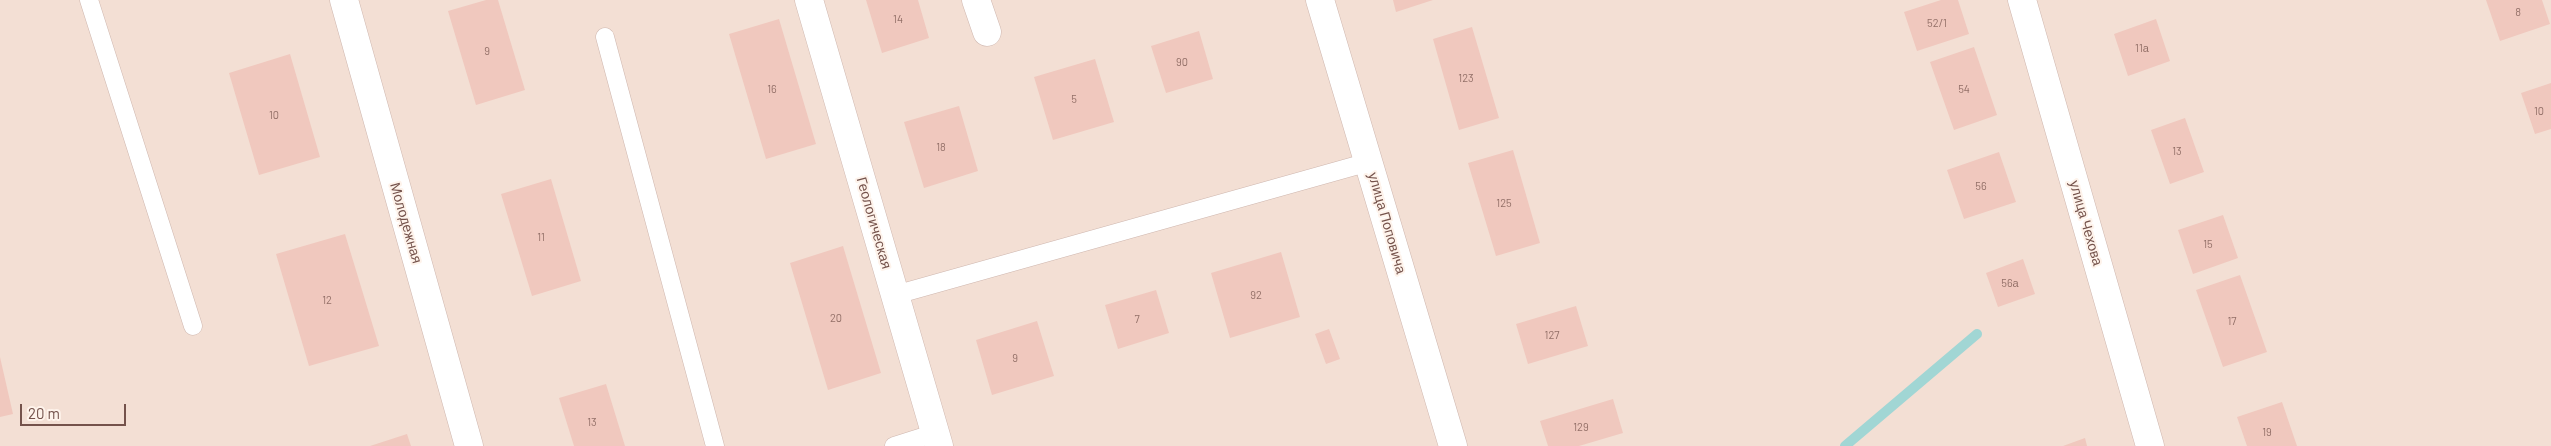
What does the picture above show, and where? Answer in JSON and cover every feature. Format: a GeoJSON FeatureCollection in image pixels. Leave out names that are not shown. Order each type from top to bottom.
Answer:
{"type":"FeatureCollection","features":[{"type":"Feature","properties":{"kind":"street","name":"Молодежная"},"geometry":{"type":"LineString","coordinates":[[344,0],[468,446]]}},
{"type":"Feature","properties":{"kind":"street","name":"Геологическая"},"geometry":{"type":"LineString","coordinates":[[809,0],[937,439]]}},
{"type":"Feature","properties":{"kind":"street"},"geometry":{"type":"LineString","coordinates":[[976,0],[987,32]]}},
{"type":"Feature","properties":{"kind":"street","name":"улица Поповича"},"geometry":{"type":"LineString","coordinates":[[1320,0],[1370,162],[1453,446]]}},
{"type":"Feature","properties":{"kind":"street","name":"улица Чехова"},"geometry":{"type":"LineString","coordinates":[[2022,0],[2150,446]]}},
{"type":"Feature","properties":{"kind":"lane"},"geometry":{"type":"LineString","coordinates":[[89,0],[193,326]]}},
{"type":"Feature","properties":{"kind":"lane"},"geometry":{"type":"LineString","coordinates":[[605,37],[715,446]]}},
{"type":"Feature","properties":{"kind":"lane"},"geometry":{"type":"LineString","coordinates":[[895,295],[1370,162]]}},
{"type":"Feature","properties":{"kind":"lane"},"geometry":{"type":"LineString","coordinates":[[894,446],[937,439]]}},
{"type":"Feature","properties":{"kind":"shaded area"},"geometry":{"type":"Polygon","coordinates":[[[0,0],[2551,0],[2551,446],[0,446],[0,0]]]}},
{"type":"Feature","properties":{"kind":"building"},"geometry":{"type":"Polygon","coordinates":[[[486,0],[498,0],[525,90],[476,105],[448,11],[486,0]]]}},
{"type":"Feature","properties":{"kind":"building"},"geometry":{"type":"Polygon","coordinates":[[[866,0],[918,0],[929,38],[882,53],[866,0]]]}},
{"type":"Feature","properties":{"kind":"building"},"geometry":{"type":"Polygon","coordinates":[[[1393,0],[1433,0],[1396,12],[1393,0]]]}},
{"type":"Feature","properties":{"kind":"building"},"geometry":{"type":"Polygon","coordinates":[[[1941,0],[1958,0],[1969,34],[1917,51],[1904,12],[1941,0]]]}},
{"type":"Feature","properties":{"kind":"building"},"geometry":{"type":"Polygon","coordinates":[[[2486,0],[2542,0],[2550,24],[2500,41],[2486,0]]]}},
{"type":"Feature","properties":{"kind":"building"},"geometry":{"type":"Polygon","coordinates":[[[779,19],[816,144],[766,159],[729,34],[779,19]]]}},
{"type":"Feature","properties":{"kind":"building"},"geometry":{"type":"Polygon","coordinates":[[[2156,19],[2170,61],[2128,76],[2114,34],[2156,19]]]}},
{"type":"Feature","properties":{"kind":"building"},"geometry":{"type":"Polygon","coordinates":[[[1472,27],[1499,118],[1459,130],[1433,39],[1472,27]]]}},
{"type":"Feature","properties":{"kind":"building"},"geometry":{"type":"Polygon","coordinates":[[[1199,31],[1213,79],[1166,93],[1151,46],[1199,31]]]}},
{"type":"Feature","properties":{"kind":"building"},"geometry":{"type":"Polygon","coordinates":[[[1974,47],[1997,115],[1954,130],[1930,62],[1974,47]]]}},
{"type":"Feature","properties":{"kind":"building"},"geometry":{"type":"Polygon","coordinates":[[[290,54],[320,157],[259,175],[229,73],[290,54]]]}},
{"type":"Feature","properties":{"kind":"building"},"geometry":{"type":"Polygon","coordinates":[[[1095,59],[1114,122],[1053,140],[1034,77],[1095,59]]]}},
{"type":"Feature","properties":{"kind":"building"},"geometry":{"type":"Polygon","coordinates":[[[2551,83],[2551,129],[2535,134],[2521,93],[2551,83]]]}},
{"type":"Feature","properties":{"kind":"building"},"geometry":{"type":"Polygon","coordinates":[[[959,106],[978,171],[924,188],[904,122],[959,106]]]}},
{"type":"Feature","properties":{"kind":"building"},"geometry":{"type":"Polygon","coordinates":[[[2185,118],[2204,172],[2170,184],[2151,130],[2185,118]]]}},
{"type":"Feature","properties":{"kind":"building"},"geometry":{"type":"Polygon","coordinates":[[[1513,150],[1540,243],[1496,256],[1468,163],[1513,150]]]}},
{"type":"Feature","properties":{"kind":"building"},"geometry":{"type":"Polygon","coordinates":[[[1999,152],[2016,202],[1964,219],[1947,170],[1999,152]]]}},
{"type":"Feature","properties":{"kind":"building"},"geometry":{"type":"Polygon","coordinates":[[[551,179],[581,281],[532,296],[501,194],[551,179]]]}},
{"type":"Feature","properties":{"kind":"building"},"geometry":{"type":"Polygon","coordinates":[[[2223,215],[2238,258],[2193,274],[2178,230],[2223,215]]]}},
{"type":"Feature","properties":{"kind":"building"},"geometry":{"type":"Polygon","coordinates":[[[345,234],[379,346],[309,366],[276,254],[345,234]]]}},
{"type":"Feature","properties":{"kind":"building"},"geometry":{"type":"Polygon","coordinates":[[[843,246],[881,373],[828,390],[790,263],[843,246]]]}},
{"type":"Feature","properties":{"kind":"building"},"geometry":{"type":"Polygon","coordinates":[[[1281,252],[1300,317],[1230,338],[1211,273],[1281,252]]]}},
{"type":"Feature","properties":{"kind":"building"},"geometry":{"type":"Polygon","coordinates":[[[2023,259],[2035,294],[1998,307],[1986,273],[2023,259]]]}},
{"type":"Feature","properties":{"kind":"building"},"geometry":{"type":"Polygon","coordinates":[[[2240,275],[2267,352],[2223,367],[2196,290],[2240,275]]]}},
{"type":"Feature","properties":{"kind":"building"},"geometry":{"type":"Polygon","coordinates":[[[1156,290],[1169,333],[1118,349],[1105,305],[1156,290]]]}},
{"type":"Feature","properties":{"kind":"building"},"geometry":{"type":"Polygon","coordinates":[[[1576,306],[1588,346],[1528,364],[1516,324],[1576,306]]]}},
{"type":"Feature","properties":{"kind":"building"},"geometry":{"type":"Polygon","coordinates":[[[1037,321],[1054,376],[992,395],[976,340],[1037,321]]]}},
{"type":"Feature","properties":{"kind":"building"},"geometry":{"type":"Polygon","coordinates":[[[1329,329],[1340,359],[1326,364],[1315,334],[1329,329]]]}},
{"type":"Feature","properties":{"kind":"building"},"geometry":{"type":"Polygon","coordinates":[[[0,357],[13,414],[0,417],[0,357]]]}},
{"type":"Feature","properties":{"kind":"building"},"geometry":{"type":"Polygon","coordinates":[[[606,384],[625,446],[574,446],[559,398],[606,384]]]}},
{"type":"Feature","properties":{"kind":"building"},"geometry":{"type":"Polygon","coordinates":[[[1613,399],[1623,433],[1579,446],[1548,446],[1540,421],[1613,399]]]}},
{"type":"Feature","properties":{"kind":"building"},"geometry":{"type":"Polygon","coordinates":[[[2282,402],[2297,446],[2247,446],[2237,417],[2282,402]]]}},
{"type":"Feature","properties":{"kind":"building"},"geometry":{"type":"Polygon","coordinates":[[[407,434],[411,446],[370,446],[407,434]]]}},
{"type":"Feature","properties":{"kind":"building"},"geometry":{"type":"Polygon","coordinates":[[[2085,438],[2087,446],[2063,446],[2085,438]]]}},
{"type":"Feature","properties":{"kind":"waterway"},"geometry":{"type":"LineString","coordinates":[[1845,446],[1977,334]]}}]}
